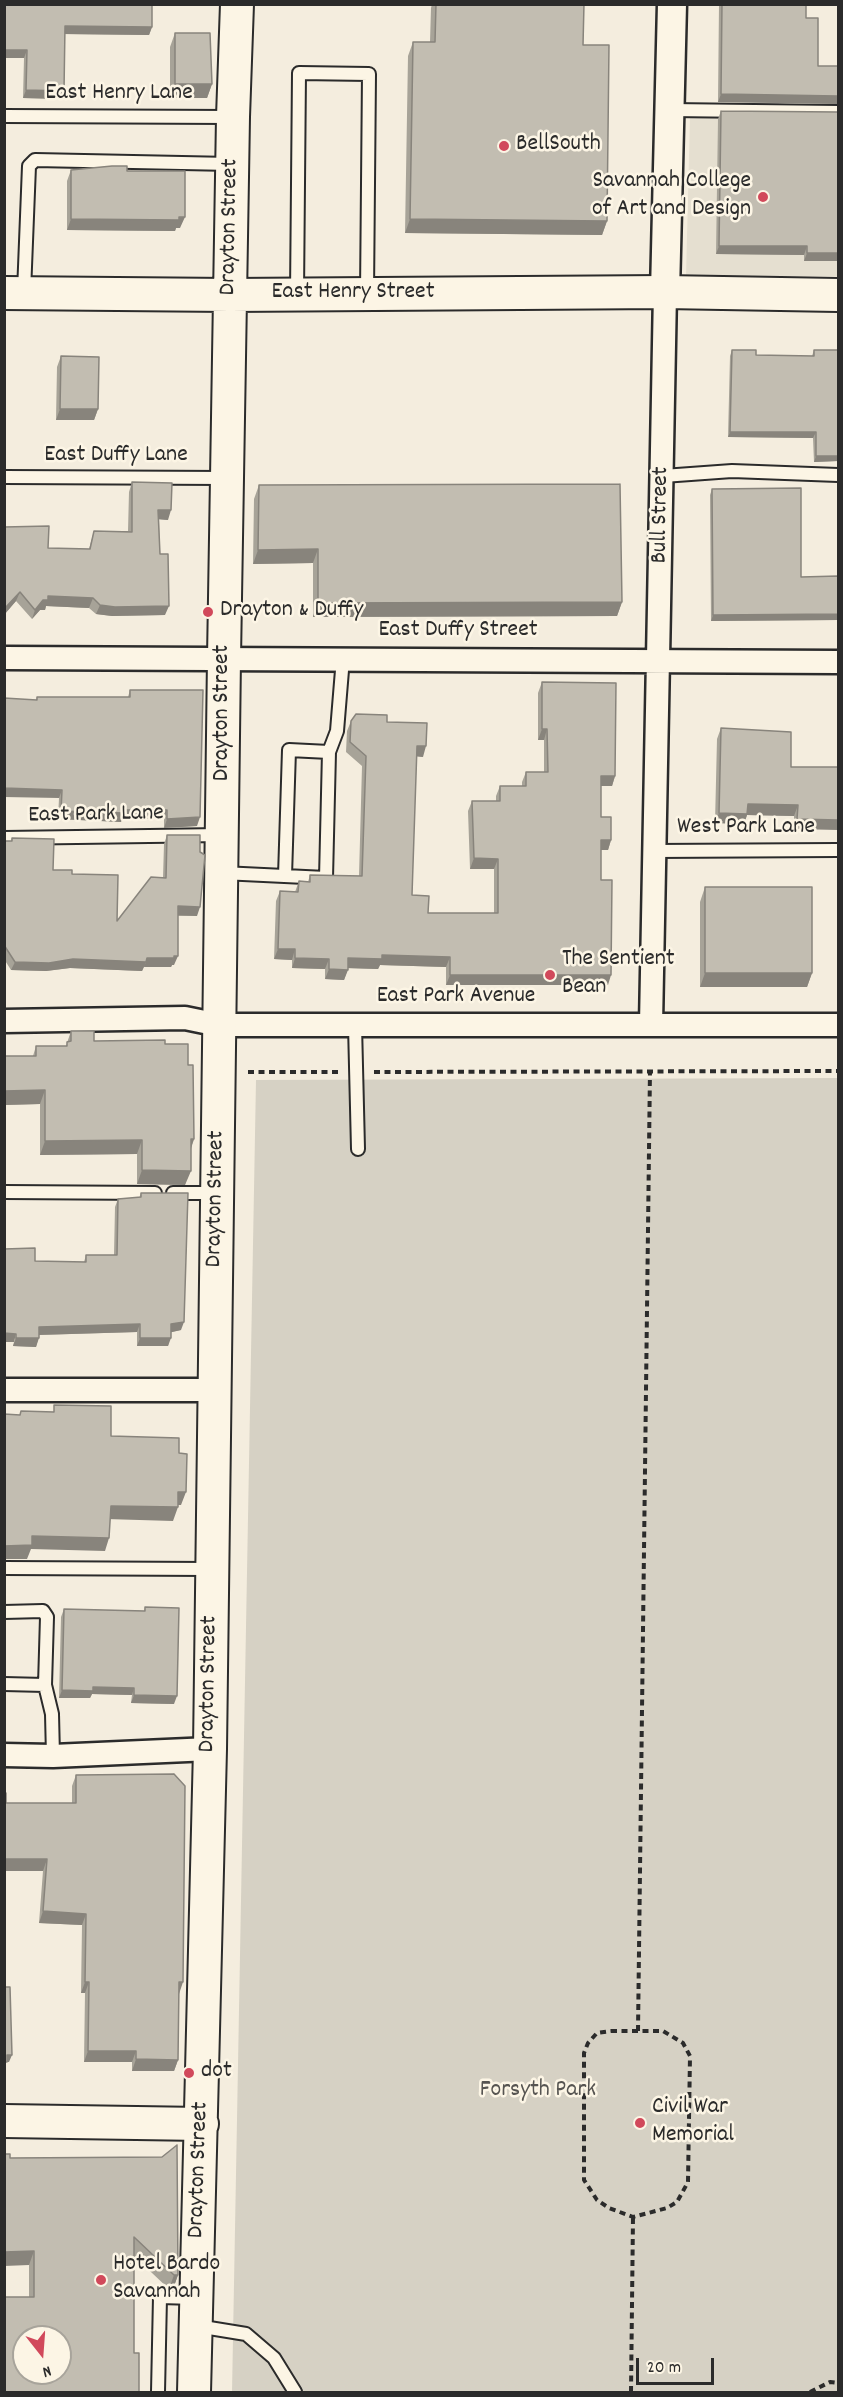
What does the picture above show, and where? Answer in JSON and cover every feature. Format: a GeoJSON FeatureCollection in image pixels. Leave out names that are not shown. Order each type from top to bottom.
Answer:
{"type":"FeatureCollection","features":[{"type":"Feature","properties":{"kind":"main road","name":"Drayton Street"},"geometry":{"type":"LineString","coordinates":[[194,2392],[210,1749],[224,658],[232,164],[237,4]]}},
{"type":"Feature","properties":{"kind":"main road","name":"East Henry Street"},"geometry":{"type":"LineString","coordinates":[[14,293],[230,295],[665,292],[838,296]]}},
{"type":"Feature","properties":{"kind":"main road"},"geometry":{"type":"LineString","coordinates":[[4,2121],[202,2124]]}},
{"type":"Feature","properties":{"kind":"street","name":"Bull Street"},"geometry":{"type":"LineString","coordinates":[[640,1024],[653,851],[660,660],[672,4]]}},
{"type":"Feature","properties":{"kind":"street","name":"East Duffy Street"},"geometry":{"type":"LineString","coordinates":[[4,658],[838,662]]}},
{"type":"Feature","properties":{"kind":"street"},"geometry":{"type":"LineString","coordinates":[[4,1021],[185,1018],[219,1025]]}},
{"type":"Feature","properties":{"kind":"street","name":"East Park Avenue"},"geometry":{"type":"LineString","coordinates":[[219,1025],[838,1025]]}},
{"type":"Feature","properties":{"kind":"street"},"geometry":{"type":"LineString","coordinates":[[4,1390],[214,1390]]}},
{"type":"Feature","properties":{"kind":"street"},"geometry":{"type":"LineString","coordinates":[[4,1755],[53,1756],[210,1749]]}},
{"type":"Feature","properties":{"kind":"lane"},"geometry":{"type":"LineString","coordinates":[[297,294],[299,73],[369,74],[367,294]]}},
{"type":"Feature","properties":{"kind":"lane"},"geometry":{"type":"LineString","coordinates":[[669,110],[838,112]]}},
{"type":"Feature","properties":{"kind":"lane","name":"East Henry Lane"},"geometry":{"type":"LineString","coordinates":[[4,116],[233,117]]}},
{"type":"Feature","properties":{"kind":"lane"},"geometry":{"type":"LineString","coordinates":[[14,293],[29,166],[35,160],[232,164]]}},
{"type":"Feature","properties":{"kind":"lane"},"geometry":{"type":"LineString","coordinates":[[663,476],[732,471],[838,475]]}},
{"type":"Feature","properties":{"kind":"lane","name":"East Duffy Lane"},"geometry":{"type":"LineString","coordinates":[[4,477],[228,478]]}},
{"type":"Feature","properties":{"kind":"lane"},"geometry":{"type":"LineString","coordinates":[[222,873],[326,878],[329,752],[337,731],[343,658]]}},
{"type":"Feature","properties":{"kind":"lane"},"geometry":{"type":"LineString","coordinates":[[285,876],[289,750],[329,752]]}},
{"type":"Feature","properties":{"kind":"lane","name":"East Park Lane"},"geometry":{"type":"LineString","coordinates":[[4,838],[223,835]]}},
{"type":"Feature","properties":{"kind":"lane","name":"West Park Lane"},"geometry":{"type":"LineString","coordinates":[[653,851],[838,850]]}},
{"type":"Feature","properties":{"kind":"lane"},"geometry":{"type":"LineString","coordinates":[[356,1025],[358,1149]]}},
{"type":"Feature","properties":{"kind":"lane"},"geometry":{"type":"LineString","coordinates":[[4,1192],[217,1193]]}},
{"type":"Feature","properties":{"kind":"lane"},"geometry":{"type":"LineString","coordinates":[[4,1568],[212,1569]]}},
{"type":"Feature","properties":{"kind":"lane"},"geometry":{"type":"LineString","coordinates":[[4,1612],[43,1611],[47,1617],[45,1685],[52,1714],[53,1756]]}},
{"type":"Feature","properties":{"kind":"lane"},"geometry":{"type":"LineString","coordinates":[[4,1684],[45,1685]]}},
{"type":"Feature","properties":{"kind":"lane"},"geometry":{"type":"LineString","coordinates":[[158,2392],[160,2297],[196,2312],[222,2328],[246,2334],[274,2358],[295,2392]]}},
{"type":"Feature","properties":{"kind":"path"},"geometry":{"type":"LineString","coordinates":[[638,2031],[650,1070]]}},
{"type":"Feature","properties":{"kind":"path"},"geometry":{"type":"LineString","coordinates":[[248,1083],[248,1072],[838,1071]]}},
{"type":"Feature","properties":{"kind":"path"},"geometry":{"type":"LineString","coordinates":[[663,2031],[675,2036],[683,2043],[690,2056],[688,2181],[677,2202],[667,2208],[633,2217],[609,2208],[597,2200],[584,2180],[584,2053],[588,2043],[597,2033],[663,2031]]}},
{"type":"Feature","properties":{"kind":"path"},"geometry":{"type":"LineString","coordinates":[[631,2392],[633,2217]]}},
{"type":"Feature","properties":{"kind":"path"},"geometry":{"type":"LineString","coordinates":[[810,2392],[830,2382],[838,2382]]}},
{"type":"Feature","properties":{"kind":"shaded area","name":"Savannah College of Art and Design"},"geometry":{"type":"Polygon","coordinates":[[[690,117],[838,119],[838,276],[686,277],[690,117]]]}},
{"type":"Feature","properties":{"kind":"green space","name":"Forsyth Park"},"geometry":{"type":"Polygon","coordinates":[[[838,1078],[838,2392],[232,2392],[256,1080],[838,1078]]]}},
{"type":"Feature","properties":{"kind":"building"},"geometry":{"type":"Polygon","coordinates":[[[4,4],[152,4],[152,27],[65,26],[64,91],[26,90],[27,50],[4,50],[4,4]]]}},
{"type":"Feature","properties":{"kind":"building","name":"BellSouth"},"geometry":{"type":"Polygon","coordinates":[[[436,4],[584,4],[583,45],[609,45],[607,221],[410,219],[413,42],[435,42],[436,4]]]}},
{"type":"Feature","properties":{"kind":"building"},"geometry":{"type":"Polygon","coordinates":[[[722,4],[806,4],[806,18],[818,18],[818,66],[838,66],[838,96],[721,94],[722,4]]]}},
{"type":"Feature","properties":{"kind":"building"},"geometry":{"type":"Polygon","coordinates":[[[175,33],[210,33],[212,84],[175,84],[175,33]]]}},
{"type":"Feature","properties":{"kind":"building","name":"Savannah College of Art and Design"},"geometry":{"type":"Polygon","coordinates":[[[721,111],[838,112],[838,253],[807,253],[807,246],[719,246],[721,111]]]}},
{"type":"Feature","properties":{"kind":"building"},"geometry":{"type":"Polygon","coordinates":[[[127,166],[127,171],[185,171],[185,217],[179,217],[179,220],[71,219],[71,170],[127,166]]]}},
{"type":"Feature","properties":{"kind":"building"},"geometry":{"type":"Polygon","coordinates":[[[732,350],[756,350],[756,355],[814,356],[814,350],[838,350],[838,456],[816,456],[816,432],[730,432],[732,350]]]}},
{"type":"Feature","properties":{"kind":"building"},"geometry":{"type":"Polygon","coordinates":[[[61,356],[99,357],[98,409],[60,409],[61,356]]]}},
{"type":"Feature","properties":{"kind":"building"},"geometry":{"type":"Polygon","coordinates":[[[132,482],[172,483],[171,510],[158,510],[160,554],[168,554],[169,606],[115,607],[100,605],[93,598],[48,596],[48,600],[43,600],[35,610],[20,592],[4,609],[4,527],[49,526],[48,548],[90,549],[94,531],[132,532],[132,482]]]}},
{"type":"Feature","properties":{"kind":"building"},"geometry":{"type":"Polygon","coordinates":[[[620,484],[622,602],[318,603],[318,549],[258,550],[259,485],[620,484]]]}},
{"type":"Feature","properties":{"kind":"building"},"geometry":{"type":"Polygon","coordinates":[[[801,488],[801,577],[838,576],[838,614],[713,615],[712,489],[801,488]]]}},
{"type":"Feature","properties":{"kind":"building"},"geometry":{"type":"Polygon","coordinates":[[[542,682],[616,683],[615,776],[601,776],[601,817],[611,817],[611,840],[601,840],[601,880],[612,880],[611,975],[450,975],[450,957],[382,955],[382,959],[348,958],[348,970],[329,969],[329,959],[295,958],[295,949],[278,949],[280,891],[298,892],[299,881],[310,882],[310,875],[362,876],[366,756],[350,742],[351,721],[356,714],[387,715],[387,722],[427,723],[426,746],[417,746],[412,895],[429,896],[428,913],[498,913],[498,859],[474,858],[472,801],[500,801],[500,786],[526,786],[526,772],[548,772],[547,729],[542,729],[542,682]]]}},
{"type":"Feature","properties":{"kind":"building"},"geometry":{"type":"Polygon","coordinates":[[[130,690],[203,690],[200,817],[167,819],[167,810],[124,810],[124,813],[61,811],[62,790],[4,788],[4,698],[37,700],[37,697],[130,697],[130,690]]]}},
{"type":"Feature","properties":{"kind":"building"},"geometry":{"type":"Polygon","coordinates":[[[721,728],[791,732],[791,767],[838,767],[838,820],[797,819],[798,805],[748,804],[747,814],[719,813],[721,728]]]}},
{"type":"Feature","properties":{"kind":"building"},"geometry":{"type":"Polygon","coordinates":[[[167,835],[200,835],[200,852],[205,855],[200,907],[178,906],[178,956],[147,958],[146,962],[73,959],[49,963],[15,962],[4,945],[4,841],[12,841],[12,838],[54,839],[53,870],[72,870],[72,874],[118,875],[117,921],[151,877],[166,878],[167,835]]]}},
{"type":"Feature","properties":{"kind":"building"},"geometry":{"type":"Polygon","coordinates":[[[705,887],[812,887],[812,973],[705,973],[705,887]]]}},
{"type":"Feature","properties":{"kind":"building"},"geometry":{"type":"Polygon","coordinates":[[[71,1031],[94,1031],[94,1041],[165,1040],[165,1044],[188,1044],[188,1065],[193,1065],[194,1139],[191,1139],[191,1171],[142,1170],[142,1140],[45,1141],[45,1090],[4,1091],[4,1056],[36,1056],[36,1046],[67,1046],[67,1042],[71,1041],[71,1031]]]}},
{"type":"Feature","properties":{"kind":"building"},"geometry":{"type":"Polygon","coordinates":[[[141,1193],[188,1193],[184,1322],[171,1324],[171,1338],[140,1338],[140,1324],[39,1327],[39,1338],[16,1338],[16,1334],[4,1333],[4,1249],[35,1248],[35,1261],[86,1262],[86,1255],[117,1255],[118,1199],[141,1197],[141,1193]]]}},
{"type":"Feature","properties":{"kind":"building"},"geometry":{"type":"Polygon","coordinates":[[[54,1405],[111,1406],[111,1436],[179,1438],[179,1453],[187,1454],[186,1492],[178,1492],[178,1507],[111,1506],[109,1538],[32,1536],[32,1545],[4,1546],[4,1414],[20,1415],[21,1411],[54,1412],[54,1405]]]}},
{"type":"Feature","properties":{"kind":"building"},"geometry":{"type":"Polygon","coordinates":[[[145,1607],[179,1608],[177,1696],[134,1695],[134,1688],[93,1687],[93,1691],[62,1690],[64,1609],[145,1611],[145,1607]]]}},
{"type":"Feature","properties":{"kind":"building"},"geometry":{"type":"Polygon","coordinates":[[[174,1774],[185,1786],[183,1982],[179,1982],[178,2060],[136,2059],[136,2051],[88,2051],[89,1982],[85,1982],[86,1914],[43,1911],[47,1859],[4,1859],[4,1793],[6,1793],[6,1803],[76,1803],[76,1775],[174,1774]]]}},
{"type":"Feature","properties":{"kind":"building"},"geometry":{"type":"Polygon","coordinates":[[[4,1987],[10,1987],[12,2055],[7,2055],[7,2062],[4,2062],[4,1987]]]}},
{"type":"Feature","properties":{"kind":"building","name":"Hotel Bardo Savannah"},"geometry":{"type":"Polygon","coordinates":[[[177,2145],[178,2275],[174,2275],[134,2237],[134,2353],[139,2353],[139,2392],[4,2392],[4,2297],[34,2297],[34,2251],[4,2252],[4,2154],[10,2154],[10,2158],[162,2157],[177,2145]]]}},
{"type":"Feature","properties":{"kind":"place","name":"BellSouth"},"geometry":{"type":"Point","coordinates":[504,146]}},
{"type":"Feature","properties":{"kind":"place","name":"Savannah College of Art and Design"},"geometry":{"type":"Point","coordinates":[763,197]}},
{"type":"Feature","properties":{"kind":"place","name":"Drayton & Duffy"},"geometry":{"type":"Point","coordinates":[208,612]}},
{"type":"Feature","properties":{"kind":"place","name":"The Sentient Bean"},"geometry":{"type":"Point","coordinates":[550,975]}},
{"type":"Feature","properties":{"kind":"place","name":"dot"},"geometry":{"type":"Point","coordinates":[189,2073]}},
{"type":"Feature","properties":{"kind":"place","name":"Civil War Memorial"},"geometry":{"type":"Point","coordinates":[640,2123]}},
{"type":"Feature","properties":{"kind":"place","name":"Hotel Bardo Savannah"},"geometry":{"type":"Point","coordinates":[101,2280]}}]}
